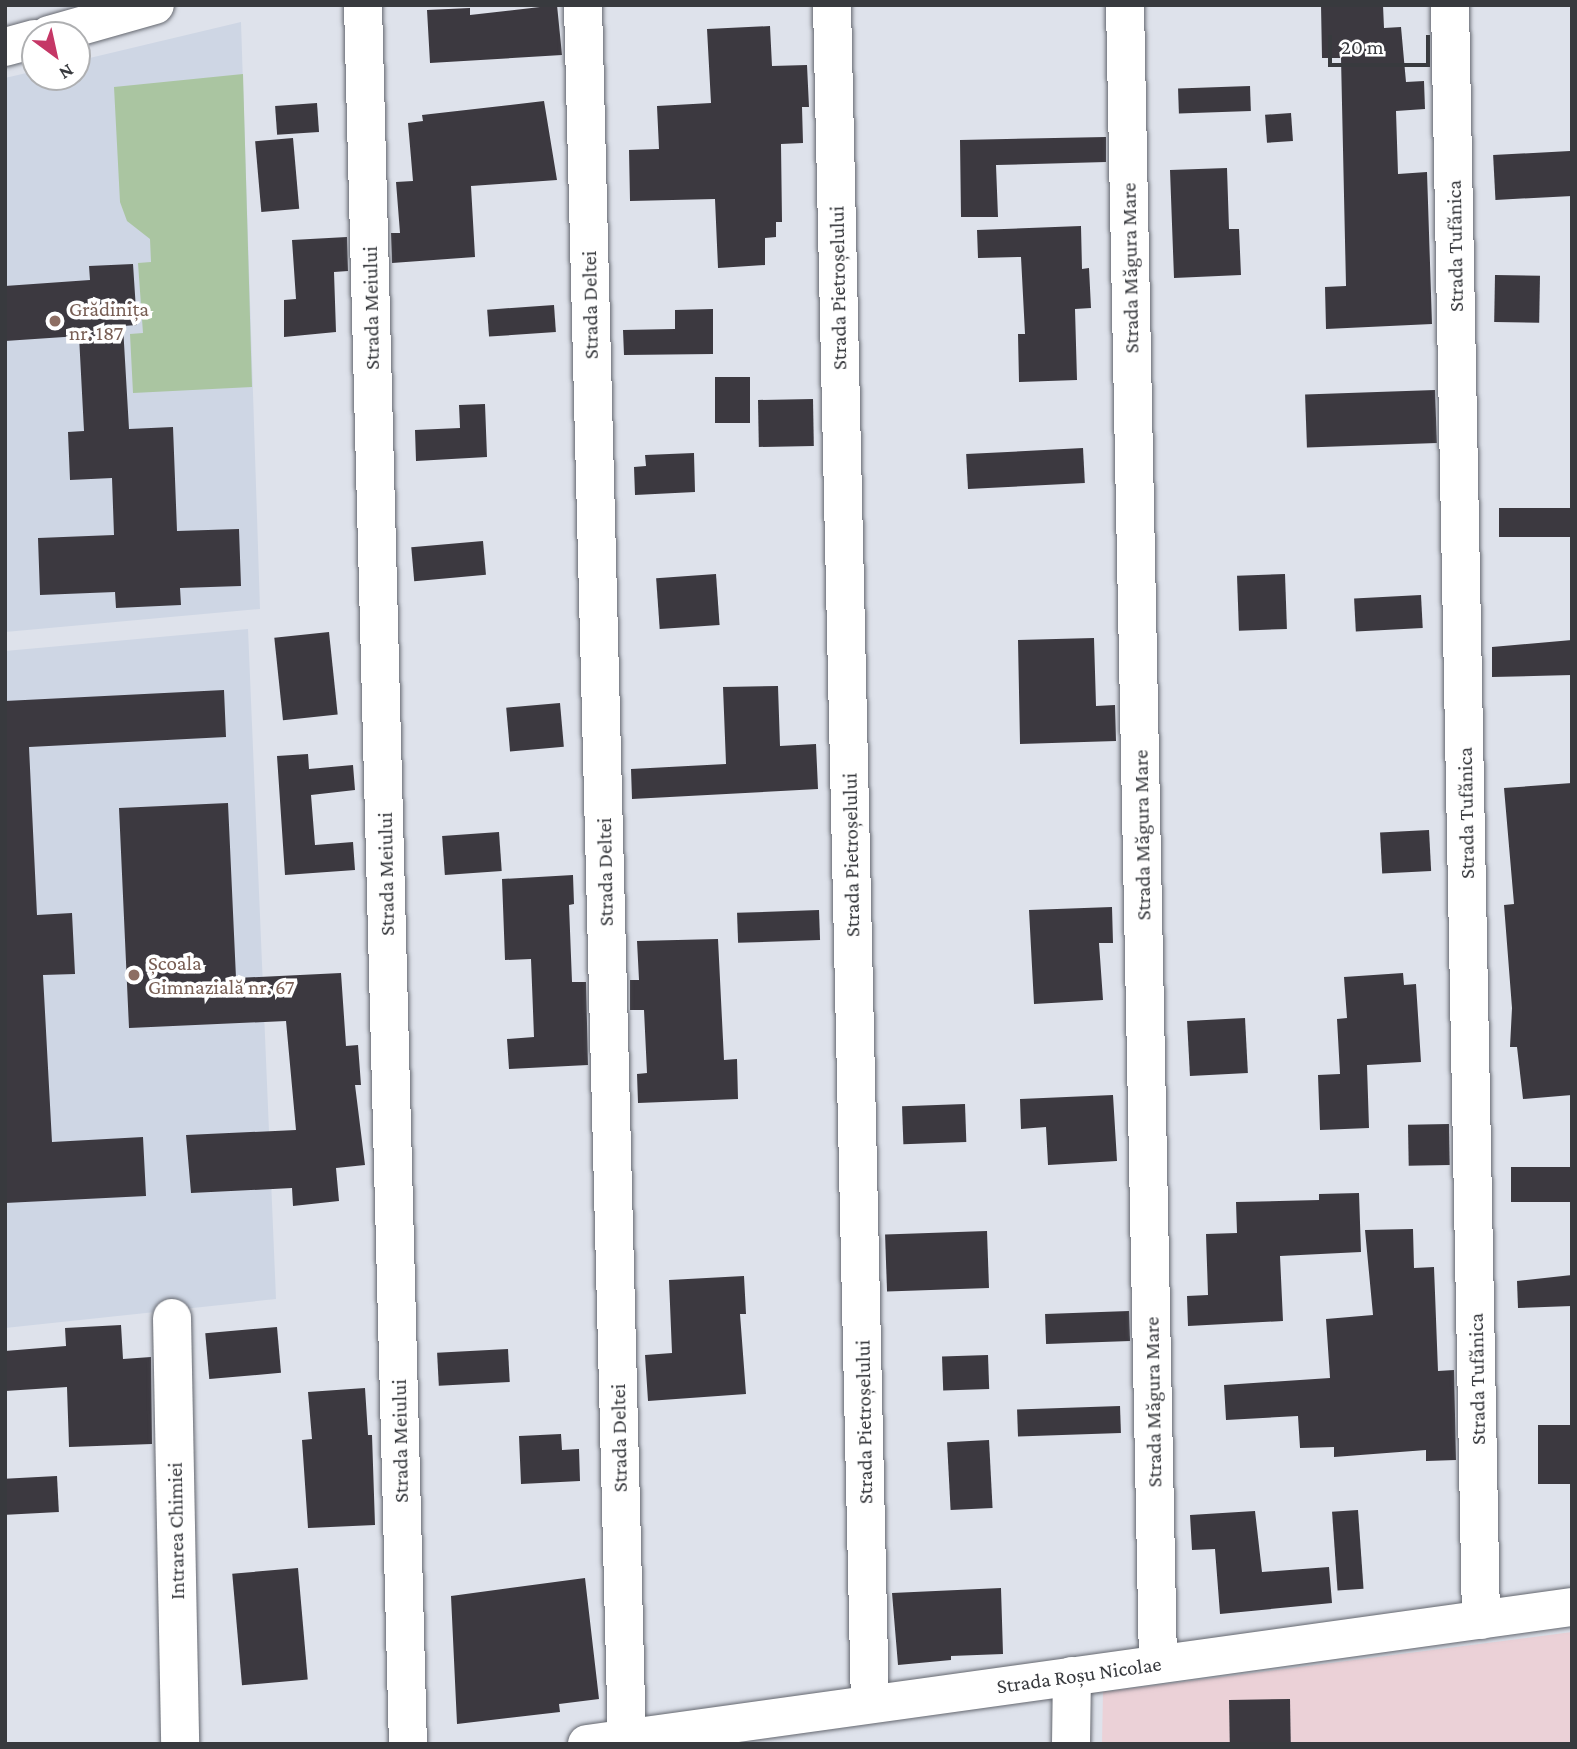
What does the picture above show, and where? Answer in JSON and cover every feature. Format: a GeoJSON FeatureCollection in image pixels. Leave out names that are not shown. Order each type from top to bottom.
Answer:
{"type":"FeatureCollection","features":[{"type":"Feature","properties":{"kind":"street"},"geometry":{"type":"LineString","coordinates":[[91,23],[155,5]]}},
{"type":"Feature","properties":{"kind":"street","name":"Strada Meiului"},"geometry":{"type":"LineString","coordinates":[[363,5],[408,1744]]}},
{"type":"Feature","properties":{"kind":"street","name":"Strada Deltei"},"geometry":{"type":"LineString","coordinates":[[583,5],[627,1738]]}},
{"type":"Feature","properties":{"kind":"street","name":"Strada Pietroșelului"},"geometry":{"type":"LineString","coordinates":[[832,5],[870,1704]]}},
{"type":"Feature","properties":{"kind":"street","name":"Strada Măgura Mare"},"geometry":{"type":"LineString","coordinates":[[1125,5],[1158,1664]]}},
{"type":"Feature","properties":{"kind":"street","name":"Strada Tufănica"},"geometry":{"type":"LineString","coordinates":[[1450,5],[1481,1620]]}},
{"type":"Feature","properties":{"kind":"street","name":"Intrarea Chimiei"},"geometry":{"type":"LineString","coordinates":[[172,1318],[180,1744]]}},
{"type":"Feature","properties":{"kind":"street","name":"Strada Roșu Nicolae"},"geometry":{"type":"LineString","coordinates":[[587,1744],[627,1738],[767,1731],[870,1704],[1572,1607]]}},
{"type":"Feature","properties":{"kind":"street"},"geometry":{"type":"LineString","coordinates":[[1071,1744],[1072,1676]]}},
{"type":"Feature","properties":{"kind":"shaded area"},"geometry":{"type":"Polygon","coordinates":[[[241,22],[260,609],[5,632],[5,78],[21,74],[21,91],[91,91],[91,58],[241,22]]]}},
{"type":"Feature","properties":{"kind":"shaded area","name":"Școala Gimnazială nr. 67"},"geometry":{"type":"Polygon","coordinates":[[[248,629],[276,1299],[5,1328],[5,651],[248,629]]]}},
{"type":"Feature","properties":{"kind":"shaded area"},"geometry":{"type":"Polygon","coordinates":[[[1572,1632],[1572,1744],[1102,1744],[1103,1692],[1572,1632]]]}},
{"type":"Feature","properties":{"kind":"green space"},"geometry":{"type":"Polygon","coordinates":[[[243,74],[252,387],[133,393],[130,334],[143,333],[138,263],[151,262],[150,239],[127,221],[120,202],[114,87],[243,74]]]}},
{"type":"Feature","properties":{"kind":"building"},"geometry":{"type":"Polygon","coordinates":[[[557,5],[562,55],[430,63],[427,10],[470,8],[470,15],[557,5]]]}},
{"type":"Feature","properties":{"kind":"building"},"geometry":{"type":"Polygon","coordinates":[[[1321,5],[1383,5],[1384,28],[1401,27],[1406,82],[1424,81],[1425,109],[1396,111],[1398,174],[1427,172],[1432,324],[1326,329],[1325,287],[1346,286],[1341,58],[1322,58],[1321,5]]]}},
{"type":"Feature","properties":{"kind":"building"},"geometry":{"type":"Polygon","coordinates":[[[770,26],[772,66],[807,65],[809,107],[802,107],[803,143],[781,144],[782,222],[776,222],[776,237],[765,238],[765,265],[718,268],[715,199],[630,201],[629,150],[659,149],[657,106],[711,103],[707,29],[770,26]]]}},
{"type":"Feature","properties":{"kind":"building"},"geometry":{"type":"Polygon","coordinates":[[[1250,86],[1251,111],[1179,113],[1178,89],[1250,86]]]}},
{"type":"Feature","properties":{"kind":"building"},"geometry":{"type":"Polygon","coordinates":[[[544,101],[557,180],[471,186],[475,257],[392,263],[391,233],[400,233],[396,182],[413,181],[408,123],[423,121],[422,115],[544,101]]]}},
{"type":"Feature","properties":{"kind":"building"},"geometry":{"type":"Polygon","coordinates":[[[317,103],[319,132],[277,135],[275,106],[317,103]]]}},
{"type":"Feature","properties":{"kind":"building"},"geometry":{"type":"Polygon","coordinates":[[[1291,113],[1293,141],[1267,143],[1265,115],[1291,113]]]}},
{"type":"Feature","properties":{"kind":"building"},"geometry":{"type":"Polygon","coordinates":[[[1106,137],[1106,162],[996,165],[998,217],[961,217],[960,140],[1106,137]]]}},
{"type":"Feature","properties":{"kind":"building"},"geometry":{"type":"Polygon","coordinates":[[[293,138],[299,209],[261,212],[255,141],[293,138]]]}},
{"type":"Feature","properties":{"kind":"building"},"geometry":{"type":"Polygon","coordinates":[[[1570,151],[1572,196],[1495,200],[1493,155],[1570,151]]]}},
{"type":"Feature","properties":{"kind":"building"},"geometry":{"type":"Polygon","coordinates":[[[1227,168],[1229,229],[1239,229],[1241,275],[1174,278],[1170,170],[1227,168]]]}},
{"type":"Feature","properties":{"kind":"building"},"geometry":{"type":"Polygon","coordinates":[[[1081,226],[1082,269],[1089,268],[1091,308],[1075,309],[1077,380],[1019,382],[1018,334],[1025,334],[1021,257],[978,258],[977,230],[1081,226]]]}},
{"type":"Feature","properties":{"kind":"building"},"geometry":{"type":"Polygon","coordinates":[[[347,237],[348,271],[334,272],[336,332],[284,337],[284,300],[296,299],[292,240],[347,237]]]}},
{"type":"Feature","properties":{"kind":"building"},"geometry":{"type":"Polygon","coordinates":[[[133,264],[137,325],[123,326],[129,429],[173,427],[177,531],[239,529],[241,586],[180,588],[181,605],[116,608],[115,592],[40,595],[38,538],[114,535],[112,478],[70,480],[68,432],[84,431],[79,336],[5,341],[5,286],[90,280],[89,266],[133,264]]]}},
{"type":"Feature","properties":{"kind":"building"},"geometry":{"type":"Polygon","coordinates":[[[1495,275],[1540,276],[1539,323],[1494,322],[1495,275]]]}},
{"type":"Feature","properties":{"kind":"building"},"geometry":{"type":"Polygon","coordinates":[[[554,305],[556,332],[489,337],[487,310],[554,305]]]}},
{"type":"Feature","properties":{"kind":"building"},"geometry":{"type":"Polygon","coordinates":[[[713,309],[713,354],[624,355],[623,330],[675,329],[675,310],[713,309]]]}},
{"type":"Feature","properties":{"kind":"building"},"geometry":{"type":"Polygon","coordinates":[[[715,377],[750,377],[750,423],[715,423],[715,377]]]}},
{"type":"Feature","properties":{"kind":"building"},"geometry":{"type":"Polygon","coordinates":[[[1435,390],[1437,443],[1307,448],[1305,395],[1435,390]]]}},
{"type":"Feature","properties":{"kind":"building"},"geometry":{"type":"Polygon","coordinates":[[[813,399],[814,446],[759,447],[758,400],[813,399]]]}},
{"type":"Feature","properties":{"kind":"building"},"geometry":{"type":"Polygon","coordinates":[[[485,404],[487,457],[416,461],[415,430],[460,428],[459,405],[485,404]]]}},
{"type":"Feature","properties":{"kind":"building"},"geometry":{"type":"Polygon","coordinates":[[[1083,448],[1085,483],[968,489],[966,454],[1083,448]]]}},
{"type":"Feature","properties":{"kind":"building"},"geometry":{"type":"Polygon","coordinates":[[[694,453],[695,492],[635,495],[634,467],[646,466],[645,455],[694,453]]]}},
{"type":"Feature","properties":{"kind":"building"},"geometry":{"type":"Polygon","coordinates":[[[1499,508],[1572,508],[1572,537],[1499,537],[1499,508]]]}},
{"type":"Feature","properties":{"kind":"building"},"geometry":{"type":"Polygon","coordinates":[[[483,541],[486,575],[414,581],[411,547],[483,541]]]}},
{"type":"Feature","properties":{"kind":"building"},"geometry":{"type":"Polygon","coordinates":[[[716,574],[720,625],[660,629],[656,578],[716,574]]]}},
{"type":"Feature","properties":{"kind":"building"},"geometry":{"type":"Polygon","coordinates":[[[1285,574],[1287,629],[1239,631],[1237,576],[1285,574]]]}},
{"type":"Feature","properties":{"kind":"building"},"geometry":{"type":"Polygon","coordinates":[[[1421,595],[1423,628],[1356,631],[1354,599],[1421,595]]]}},
{"type":"Feature","properties":{"kind":"building"},"geometry":{"type":"Polygon","coordinates":[[[329,632],[338,715],[283,720],[274,638],[329,632]]]}},
{"type":"Feature","properties":{"kind":"building"},"geometry":{"type":"Polygon","coordinates":[[[1094,638],[1096,706],[1115,705],[1116,741],[1020,744],[1018,640],[1094,638]]]}},
{"type":"Feature","properties":{"kind":"building"},"geometry":{"type":"Polygon","coordinates":[[[1572,640],[1572,675],[1492,677],[1492,647],[1572,640]]]}},
{"type":"Feature","properties":{"kind":"building"},"geometry":{"type":"Polygon","coordinates":[[[778,686],[780,746],[816,744],[818,789],[632,799],[631,769],[726,764],[723,687],[778,686]]]}},
{"type":"Feature","properties":{"kind":"building"},"geometry":{"type":"Polygon","coordinates":[[[224,690],[226,737],[29,747],[37,915],[72,913],[75,974],[43,975],[52,1142],[143,1137],[146,1196],[5,1203],[5,701],[224,690]]]}},
{"type":"Feature","properties":{"kind":"building"},"geometry":{"type":"Polygon","coordinates":[[[560,703],[564,747],[510,752],[506,708],[560,703]]]}},
{"type":"Feature","properties":{"kind":"building"},"geometry":{"type":"Polygon","coordinates":[[[308,754],[309,769],[353,765],[355,790],[311,795],[315,845],[353,842],[355,870],[285,875],[277,756],[308,754]]]}},
{"type":"Feature","properties":{"kind":"building"},"geometry":{"type":"Polygon","coordinates":[[[1572,783],[1572,1095],[1523,1099],[1517,1047],[1510,1047],[1512,1008],[1504,905],[1514,904],[1504,788],[1572,783]]]}},
{"type":"Feature","properties":{"kind":"building"},"geometry":{"type":"Polygon","coordinates":[[[228,803],[236,978],[341,973],[346,1046],[358,1045],[361,1085],[355,1085],[365,1165],[336,1168],[339,1201],[293,1206],[292,1188],[191,1193],[186,1135],[296,1130],[286,1021],[129,1028],[119,808],[228,803]]]}},
{"type":"Feature","properties":{"kind":"building"},"geometry":{"type":"Polygon","coordinates":[[[1429,830],[1431,871],[1382,874],[1380,833],[1429,830]]]}},
{"type":"Feature","properties":{"kind":"building"},"geometry":{"type":"Polygon","coordinates":[[[499,832],[502,871],[445,875],[442,836],[499,832]]]}},
{"type":"Feature","properties":{"kind":"building"},"geometry":{"type":"Polygon","coordinates":[[[573,875],[574,904],[569,905],[572,982],[586,982],[588,1065],[509,1069],[507,1039],[534,1037],[531,959],[505,960],[502,879],[573,875]]]}},
{"type":"Feature","properties":{"kind":"building"},"geometry":{"type":"Polygon","coordinates":[[[1112,907],[1113,943],[1099,943],[1103,1000],[1034,1004],[1029,910],[1112,907]]]}},
{"type":"Feature","properties":{"kind":"building"},"geometry":{"type":"Polygon","coordinates":[[[819,910],[820,940],[738,943],[737,913],[819,910]]]}},
{"type":"Feature","properties":{"kind":"building"},"geometry":{"type":"Polygon","coordinates":[[[718,939],[724,1060],[737,1059],[738,1099],[638,1103],[637,1074],[647,1073],[644,1010],[630,1010],[630,980],[639,980],[637,941],[718,939]]]}},
{"type":"Feature","properties":{"kind":"building"},"geometry":{"type":"Polygon","coordinates":[[[1403,973],[1404,985],[1416,984],[1421,1062],[1367,1065],[1369,1128],[1320,1130],[1318,1075],[1340,1074],[1337,1019],[1347,1018],[1344,977],[1403,973]]]}},
{"type":"Feature","properties":{"kind":"building"},"geometry":{"type":"Polygon","coordinates":[[[1245,1018],[1248,1073],[1190,1076],[1187,1021],[1245,1018]]]}},
{"type":"Feature","properties":{"kind":"building"},"geometry":{"type":"Polygon","coordinates":[[[1113,1095],[1117,1161],[1048,1165],[1046,1127],[1021,1129],[1020,1099],[1113,1095]]]}},
{"type":"Feature","properties":{"kind":"building"},"geometry":{"type":"Polygon","coordinates":[[[965,1104],[966,1142],[903,1144],[902,1106],[965,1104]]]}},
{"type":"Feature","properties":{"kind":"building"},"geometry":{"type":"Polygon","coordinates":[[[1449,1124],[1450,1165],[1409,1166],[1408,1125],[1449,1124]]]}},
{"type":"Feature","properties":{"kind":"building"},"geometry":{"type":"Polygon","coordinates":[[[1511,1167],[1572,1167],[1572,1202],[1511,1202],[1511,1167]]]}},
{"type":"Feature","properties":{"kind":"building"},"geometry":{"type":"Polygon","coordinates":[[[1359,1193],[1361,1252],[1280,1256],[1283,1321],[1188,1326],[1187,1296],[1208,1295],[1206,1234],[1237,1233],[1236,1202],[1319,1200],[1319,1194],[1359,1193]]]}},
{"type":"Feature","properties":{"kind":"building"},"geometry":{"type":"Polygon","coordinates":[[[1413,1229],[1414,1268],[1434,1267],[1438,1371],[1454,1370],[1456,1460],[1426,1461],[1426,1450],[1334,1457],[1334,1447],[1300,1448],[1298,1416],[1226,1420],[1224,1385],[1330,1378],[1326,1319],[1373,1315],[1365,1230],[1413,1229]]]}},
{"type":"Feature","properties":{"kind":"building"},"geometry":{"type":"Polygon","coordinates":[[[987,1231],[989,1288],[887,1292],[885,1235],[987,1231]]]}},
{"type":"Feature","properties":{"kind":"building"},"geometry":{"type":"Polygon","coordinates":[[[1572,1275],[1572,1306],[1518,1308],[1517,1281],[1572,1275]]]}},
{"type":"Feature","properties":{"kind":"building"},"geometry":{"type":"Polygon","coordinates":[[[744,1276],[746,1314],[740,1314],[746,1394],[648,1401],[645,1355],[672,1353],[669,1280],[744,1276]]]}},
{"type":"Feature","properties":{"kind":"building"},"geometry":{"type":"Polygon","coordinates":[[[1129,1311],[1130,1341],[1046,1344],[1045,1314],[1129,1311]]]}},
{"type":"Feature","properties":{"kind":"building"},"geometry":{"type":"Polygon","coordinates":[[[121,1325],[123,1359],[151,1357],[152,1444],[69,1447],[67,1387],[5,1391],[5,1351],[66,1346],[65,1328],[121,1325]]]}},
{"type":"Feature","properties":{"kind":"building"},"geometry":{"type":"Polygon","coordinates":[[[277,1327],[281,1373],[209,1379],[205,1333],[277,1327]]]}},
{"type":"Feature","properties":{"kind":"building"},"geometry":{"type":"Polygon","coordinates":[[[508,1349],[510,1382],[439,1386],[437,1353],[508,1349]]]}},
{"type":"Feature","properties":{"kind":"building"},"geometry":{"type":"Polygon","coordinates":[[[988,1355],[989,1389],[943,1391],[942,1357],[988,1355]]]}},
{"type":"Feature","properties":{"kind":"building"},"geometry":{"type":"Polygon","coordinates":[[[365,1388],[368,1435],[372,1435],[375,1525],[308,1528],[302,1440],[312,1439],[308,1392],[365,1388]]]}},
{"type":"Feature","properties":{"kind":"building"},"geometry":{"type":"Polygon","coordinates":[[[1120,1406],[1121,1433],[1018,1437],[1017,1410],[1120,1406]]]}},
{"type":"Feature","properties":{"kind":"building"},"geometry":{"type":"Polygon","coordinates":[[[1538,1425],[1572,1425],[1572,1484],[1538,1484],[1538,1425]]]}},
{"type":"Feature","properties":{"kind":"building"},"geometry":{"type":"Polygon","coordinates":[[[561,1434],[562,1450],[579,1449],[580,1481],[521,1484],[519,1436],[561,1434]]]}},
{"type":"Feature","properties":{"kind":"building"},"geometry":{"type":"Polygon","coordinates":[[[989,1440],[993,1508],[951,1510],[947,1442],[989,1440]]]}},
{"type":"Feature","properties":{"kind":"building"},"geometry":{"type":"Polygon","coordinates":[[[57,1476],[59,1512],[7,1515],[5,1479],[57,1476]]]}},
{"type":"Feature","properties":{"kind":"building"},"geometry":{"type":"Polygon","coordinates":[[[1358,1510],[1364,1589],[1338,1591],[1332,1512],[1358,1510]]]}},
{"type":"Feature","properties":{"kind":"building"},"geometry":{"type":"Polygon","coordinates":[[[1255,1511],[1262,1572],[1329,1567],[1332,1603],[1220,1614],[1215,1549],[1192,1550],[1190,1515],[1255,1511]]]}},
{"type":"Feature","properties":{"kind":"building"},"geometry":{"type":"Polygon","coordinates":[[[298,1568],[308,1680],[242,1685],[232,1574],[298,1568]]]}},
{"type":"Feature","properties":{"kind":"building"},"geometry":{"type":"Polygon","coordinates":[[[585,1578],[599,1699],[559,1704],[560,1712],[457,1724],[451,1596],[585,1578]]]}},
{"type":"Feature","properties":{"kind":"building"},"geometry":{"type":"Polygon","coordinates":[[[1001,1588],[1003,1654],[951,1656],[951,1660],[898,1665],[892,1593],[1001,1588]]]}},
{"type":"Feature","properties":{"kind":"building"},"geometry":{"type":"Polygon","coordinates":[[[1290,1699],[1291,1744],[1230,1744],[1229,1700],[1290,1699]]]}},
{"type":"Feature","properties":{"kind":"place","name":"Grădinița nr. 187"},"geometry":{"type":"Point","coordinates":[55,321]}},
{"type":"Feature","properties":{"kind":"place","name":"Școala Gimnazială nr. 67"},"geometry":{"type":"Point","coordinates":[134,975]}}]}
